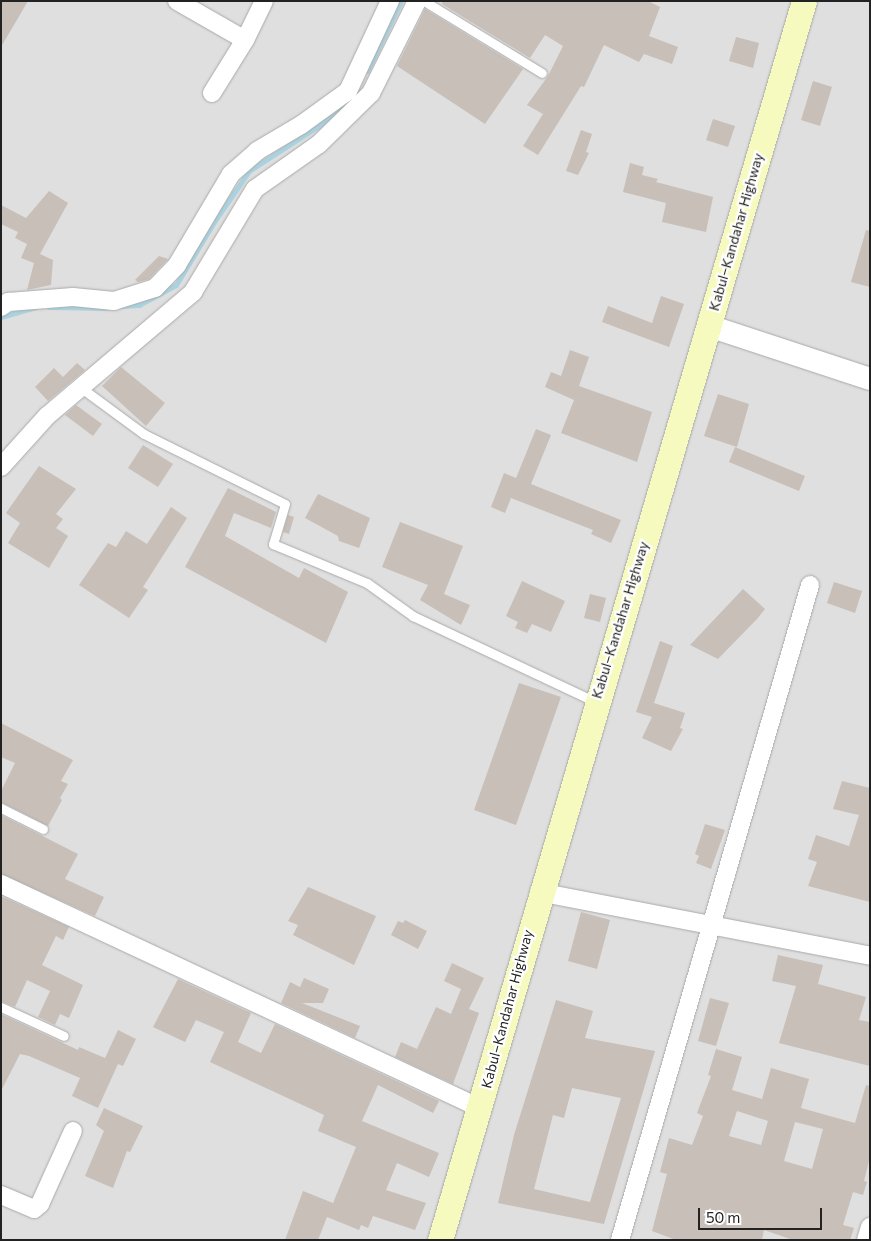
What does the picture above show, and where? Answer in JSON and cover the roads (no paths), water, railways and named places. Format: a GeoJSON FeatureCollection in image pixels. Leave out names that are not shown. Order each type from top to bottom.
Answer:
{"type":"FeatureCollection","features":[{"type":"Feature","properties":{"kind":"main road","name":"Kabul–Kandahar Highway"},"geometry":{"type":"LineString","coordinates":[[440,1240],[480,1108],[539,892],[709,326],[804,1]]}},
{"type":"Feature","properties":{"kind":"street"},"geometry":{"type":"LineString","coordinates":[[177,1],[245,40]]}},
{"type":"Feature","properties":{"kind":"street"},"geometry":{"type":"LineString","coordinates":[[212,93],[245,40],[264,1]]}},
{"type":"Feature","properties":{"kind":"street"},"geometry":{"type":"LineString","coordinates":[[1,307],[8,302],[73,297],[114,302],[155,288],[177,265],[230,174],[257,151],[302,125],[348,91],[390,1]]}},
{"type":"Feature","properties":{"kind":"street"},"geometry":{"type":"LineString","coordinates":[[1,467],[46,416],[193,292],[255,189],[319,144],[371,93],[417,1]]}},
{"type":"Feature","properties":{"kind":"street"},"geometry":{"type":"LineString","coordinates":[[348,91],[363,101]]}},
{"type":"Feature","properties":{"kind":"street"},"geometry":{"type":"LineString","coordinates":[[709,326],[870,378]]}},
{"type":"Feature","properties":{"kind":"street"},"geometry":{"type":"LineString","coordinates":[[620,1240],[709,924],[810,585]]}},
{"type":"Feature","properties":{"kind":"street"},"geometry":{"type":"LineString","coordinates":[[1,884],[480,1108]]}},
{"type":"Feature","properties":{"kind":"street"},"geometry":{"type":"LineString","coordinates":[[539,892],[870,956]]}},
{"type":"Feature","properties":{"kind":"street"},"geometry":{"type":"LineString","coordinates":[[1,1194],[34,1209],[40,1204],[73,1131]]}},
{"type":"Feature","properties":{"kind":"street"},"geometry":{"type":"LineString","coordinates":[[866,1240],[870,1227]]}},
{"type":"Feature","properties":{"kind":"lane"},"geometry":{"type":"LineString","coordinates":[[424,1],[542,73]]}},
{"type":"Feature","properties":{"kind":"lane"},"geometry":{"type":"LineString","coordinates":[[80,387],[144,434],[285,504],[274,544],[367,583],[413,616],[596,702]]}},
{"type":"Feature","properties":{"kind":"lane"},"geometry":{"type":"LineString","coordinates":[[1,808],[42,829]]}},
{"type":"Feature","properties":{"kind":"lane"},"geometry":{"type":"LineString","coordinates":[[1,1007],[64,1036]]}},
{"type":"Feature","properties":{"kind":"waterway"},"geometry":{"type":"LineString","coordinates":[[367,71],[401,1]]}},
{"type":"Feature","properties":{"kind":"waterway"},"geometry":{"type":"LineString","coordinates":[[122,306],[139,305],[176,285],[214,222],[249,171],[317,127],[344,104]]}},
{"type":"Feature","properties":{"kind":"waterway"},"geometry":{"type":"LineString","coordinates":[[1,317],[36,307]]}},
{"type":"Feature","properties":{"kind":"waterway"},"geometry":{"type":"LineString","coordinates":[[49,307],[106,308]]}}]}
